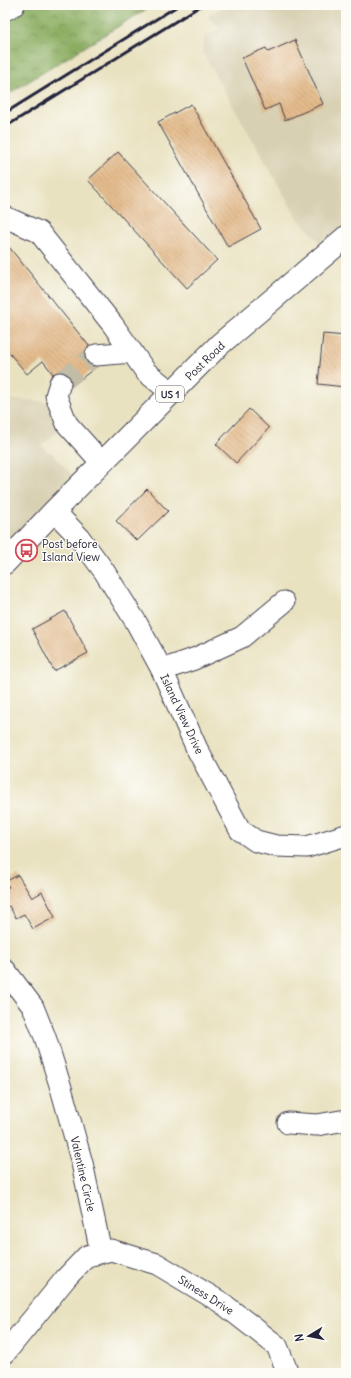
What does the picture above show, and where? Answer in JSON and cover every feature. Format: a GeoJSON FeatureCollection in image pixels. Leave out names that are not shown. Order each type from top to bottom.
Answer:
{"type":"FeatureCollection","features":[{"type":"Feature","properties":{"kind":"main road","name":"Post Road"},"geometry":{"type":"LineString","coordinates":[[5,563],[54,511],[219,345],[346,237]]}},
{"type":"Feature","properties":{"kind":"street"},"geometry":{"type":"LineString","coordinates":[[5,10],[14,5]]}},
{"type":"Feature","properties":{"kind":"street"},"geometry":{"type":"LineString","coordinates":[[5,217],[39,232],[113,325],[146,372],[172,393]]}},
{"type":"Feature","properties":{"kind":"street"},"geometry":{"type":"LineString","coordinates":[[96,355],[132,352]]}},
{"type":"Feature","properties":{"kind":"street"},"geometry":{"type":"LineString","coordinates":[[60,383],[56,396],[67,424],[102,463]]}},
{"type":"Feature","properties":{"kind":"street","name":"Island View Drive"},"geometry":{"type":"LineString","coordinates":[[54,511],[79,537],[104,572],[136,622],[162,670],[197,749],[240,830],[256,841],[276,846],[306,847],[346,834]]}},
{"type":"Feature","properties":{"kind":"street"},"geometry":{"type":"LineString","coordinates":[[162,670],[194,659],[242,637],[284,602]]}},
{"type":"Feature","properties":{"kind":"street","name":"Valentine Circle"},"geometry":{"type":"LineString","coordinates":[[5,970],[33,1007],[44,1037],[61,1088],[82,1163],[101,1252]]}},
{"type":"Feature","properties":{"kind":"street"},"geometry":{"type":"LineString","coordinates":[[288,1123],[317,1125],[346,1120]]}},
{"type":"Feature","properties":{"kind":"street","name":"Stiness Drive"},"geometry":{"type":"LineString","coordinates":[[101,1252],[111,1250],[157,1264],[222,1303],[277,1346],[288,1373]]}},
{"type":"Feature","properties":{"kind":"street"},"geometry":{"type":"LineString","coordinates":[[5,1353],[66,1278],[87,1256],[101,1252]]}},
{"type":"Feature","properties":{"kind":"shaded area"},"geometry":{"type":"Polygon","coordinates":[[[225,5],[346,5],[346,238],[328,251],[296,216],[203,53],[204,38],[220,28],[208,17],[210,14],[225,5]]]}},
{"type":"Feature","properties":{"kind":"shaded area"},"geometry":{"type":"Polygon","coordinates":[[[5,399],[51,402],[62,428],[42,444],[45,450],[52,453],[77,481],[5,562],[5,399]]]}},
{"type":"Feature","properties":{"kind":"green space"},"geometry":{"type":"Polygon","coordinates":[[[5,5],[153,5],[5,96],[5,5]]]}},
{"type":"Feature","properties":{"kind":"building"},"geometry":{"type":"Polygon","coordinates":[[[295,40],[323,104],[285,120],[279,104],[265,110],[242,58],[266,48],[268,52],[295,40]]]}},
{"type":"Feature","properties":{"kind":"building"},"geometry":{"type":"Polygon","coordinates":[[[191,104],[261,229],[228,247],[158,122],[191,104]]]}},
{"type":"Feature","properties":{"kind":"building"},"geometry":{"type":"Polygon","coordinates":[[[118,152],[217,260],[187,288],[88,180],[118,152]]]}},
{"type":"Feature","properties":{"kind":"building"},"geometry":{"type":"Polygon","coordinates":[[[5,242],[102,362],[66,391],[43,361],[27,374],[5,348],[5,242]]]}},
{"type":"Feature","properties":{"kind":"building"},"geometry":{"type":"Polygon","coordinates":[[[323,334],[346,336],[345,387],[318,384],[323,334]]]}},
{"type":"Feature","properties":{"kind":"building"},"geometry":{"type":"Polygon","coordinates":[[[249,409],[269,428],[236,463],[216,444],[249,409]]]}},
{"type":"Feature","properties":{"kind":"building"},"geometry":{"type":"Polygon","coordinates":[[[147,489],[168,511],[137,541],[116,521],[147,489]]]}},
{"type":"Feature","properties":{"kind":"building"},"geometry":{"type":"Polygon","coordinates":[[[65,611],[88,653],[54,671],[32,629],[65,611]]]}},
{"type":"Feature","properties":{"kind":"building"},"geometry":{"type":"Polygon","coordinates":[[[18,875],[32,898],[42,892],[55,917],[33,929],[24,914],[16,918],[9,906],[5,908],[5,889],[9,887],[5,882],[18,875]]]}},
{"type":"Feature","properties":{"kind":"tunnel"},"geometry":{"type":"LineString","coordinates":[[60,383],[96,355]]}},
{"type":"Feature","properties":{"kind":"railway"},"geometry":{"type":"LineString","coordinates":[[5,113],[179,5]]}},
{"type":"Feature","properties":{"kind":"railway"},"geometry":{"type":"LineString","coordinates":[[5,127],[202,5]]}},
{"type":"Feature","properties":{"kind":"place","name":"Post before Island View"},"geometry":{"type":"Point","coordinates":[27,550]}}]}
